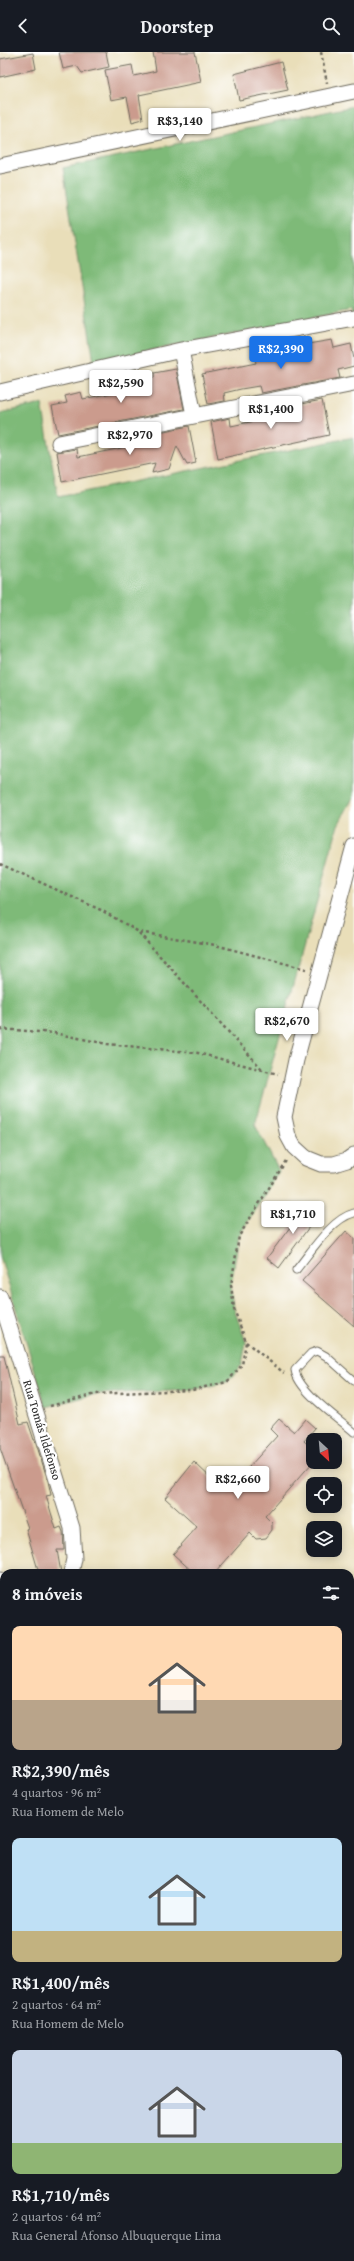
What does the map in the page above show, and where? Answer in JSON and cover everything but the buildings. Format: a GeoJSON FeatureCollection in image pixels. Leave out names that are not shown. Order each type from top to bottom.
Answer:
{"type":"FeatureCollection","features":[{"type":"Feature","properties":{"kind":"street"},"geometry":{"type":"LineString","coordinates":[[0,166],[354,91]]}},
{"type":"Feature","properties":{"kind":"street"},"geometry":{"type":"LineString","coordinates":[[0,392],[181,350],[354,318]]}},
{"type":"Feature","properties":{"kind":"street"},"geometry":{"type":"LineString","coordinates":[[181,350],[194,415]]}},
{"type":"Feature","properties":{"kind":"street"},"geometry":{"type":"LineString","coordinates":[[59,443],[354,384]]}},
{"type":"Feature","properties":{"kind":"street"},"geometry":{"type":"LineString","coordinates":[[354,846],[292,1078],[284,1117],[288,1136],[294,1146],[306,1158],[321,1164],[334,1164],[347,1160],[354,1155]]}},
{"type":"Feature","properties":{"kind":"street","name":"Rua Tomás Ildefonso"},"geometry":{"type":"LineString","coordinates":[[0,1297],[4,1321],[33,1403],[72,1528],[74,1559],[70,1569]]}},
{"type":"Feature","properties":{"kind":"lane"},"geometry":{"type":"LineString","coordinates":[[296,1270],[336,1223],[344,1216],[354,1213]]}},
{"type":"Feature","properties":{"kind":"lane"},"geometry":{"type":"LineString","coordinates":[[354,1381],[317,1351],[311,1353],[294,1370],[295,1375],[306,1390],[354,1432]]}},
{"type":"Feature","properties":{"kind":"path"},"geometry":{"type":"LineString","coordinates":[[321,52],[330,96]]}},
{"type":"Feature","properties":{"kind":"path"},"geometry":{"type":"LineString","coordinates":[[0,864],[101,910],[139,932],[262,1069]]}},
{"type":"Feature","properties":{"kind":"path"},"geometry":{"type":"LineString","coordinates":[[139,932],[215,945],[320,972]]}},
{"type":"Feature","properties":{"kind":"path"},"geometry":{"type":"LineString","coordinates":[[0,1028],[54,1034],[114,1044],[198,1053],[292,1078]]}},
{"type":"Feature","properties":{"kind":"path"},"geometry":{"type":"LineString","coordinates":[[33,1403],[46,1407],[96,1394],[192,1390],[227,1382],[242,1365],[246,1342],[234,1309],[231,1285],[239,1236],[294,1146]]}},
{"type":"Feature","properties":{"kind":"path"},"geometry":{"type":"LineString","coordinates":[[246,1342],[284,1373],[295,1375]]}},
{"type":"Feature","properties":{"kind":"green space"},"geometry":{"type":"Polygon","coordinates":[[[354,106],[354,326],[351,310],[94,362],[63,168],[354,106]]]}},
{"type":"Feature","properties":{"kind":"green space"},"geometry":{"type":"Polygon","coordinates":[[[42,404],[58,497],[354,437],[354,796],[338,825],[255,1125],[279,1171],[239,1236],[231,1285],[234,1309],[246,1342],[242,1365],[227,1382],[192,1390],[96,1394],[46,1407],[0,1256],[0,413],[42,404]]]}}]}
